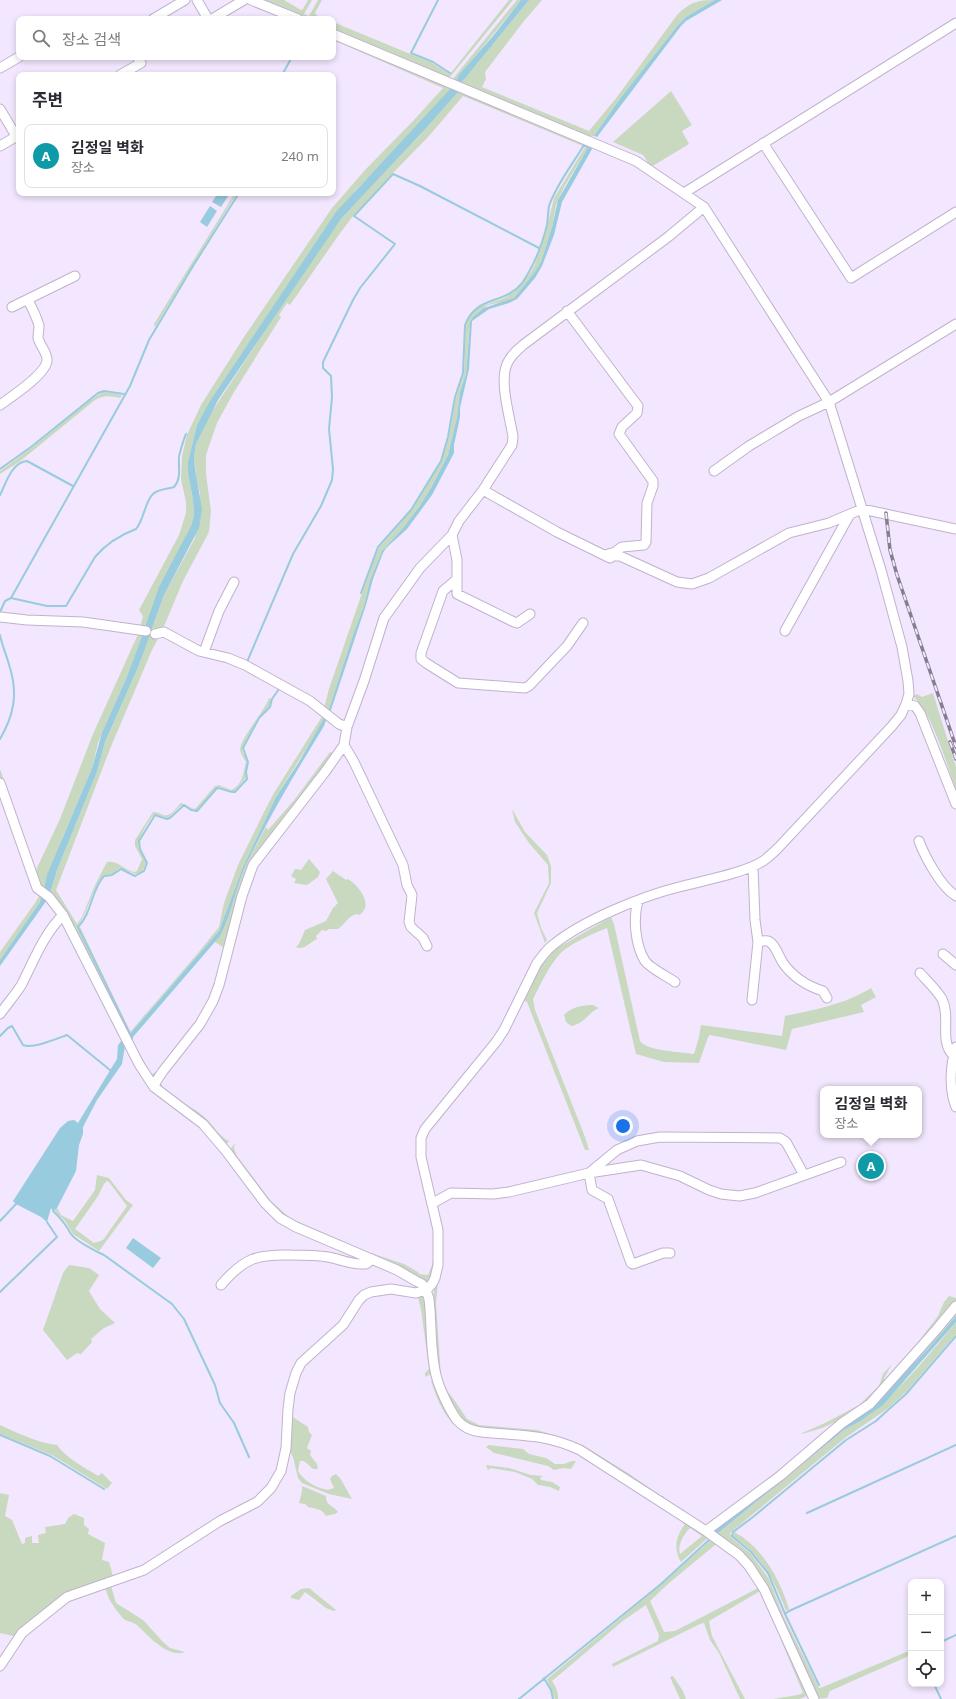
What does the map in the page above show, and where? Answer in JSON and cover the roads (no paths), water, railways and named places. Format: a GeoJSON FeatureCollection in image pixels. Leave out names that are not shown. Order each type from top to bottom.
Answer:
{"type":"FeatureCollection","features":[{"type":"Feature","properties":{"kind":"street"},"geometry":{"type":"LineString","coordinates":[[158,16],[185,0]]}},
{"type":"Feature","properties":{"kind":"street"},"geometry":{"type":"LineString","coordinates":[[197,0],[206,16]]}},
{"type":"Feature","properties":{"kind":"street"},"geometry":{"type":"LineString","coordinates":[[217,16],[244,0]]}},
{"type":"Feature","properties":{"kind":"street"},"geometry":{"type":"LineString","coordinates":[[251,0],[291,16]]}},
{"type":"Feature","properties":{"kind":"street"},"geometry":{"type":"LineString","coordinates":[[684,193],[956,23]]}},
{"type":"Feature","properties":{"kind":"street"},"geometry":{"type":"LineString","coordinates":[[0,1666],[22,1633],[67,1597],[144,1570],[220,1521],[237,1513],[265,1495],[281,1471],[286,1448],[288,1409],[291,1388],[301,1363],[343,1325],[364,1296],[371,1292],[392,1289],[416,1293],[426,1290],[432,1284],[438,1265],[438,1230],[433,1203],[421,1157],[421,1138],[425,1129],[496,1042],[504,1030],[537,963],[553,945],[577,929],[638,901],[669,889],[753,867],[762,862],[779,848],[892,726],[906,704],[909,694],[902,647],[881,570],[829,402],[704,207],[636,161],[336,35]]}},
{"type":"Feature","properties":{"kind":"street"},"geometry":{"type":"LineString","coordinates":[[0,68],[16,59]]}},
{"type":"Feature","properties":{"kind":"street"},"geometry":{"type":"LineString","coordinates":[[125,72],[141,63],[139,60]]}},
{"type":"Feature","properties":{"kind":"street"},"geometry":{"type":"LineString","coordinates":[[0,109],[16,133]]}},
{"type":"Feature","properties":{"kind":"street"},"geometry":{"type":"LineString","coordinates":[[0,146],[16,137]]}},
{"type":"Feature","properties":{"kind":"street"},"geometry":{"type":"LineString","coordinates":[[763,143],[851,278],[956,212]]}},
{"type":"Feature","properties":{"kind":"street"},"geometry":{"type":"LineString","coordinates":[[154,1087],[163,1071],[200,1024],[213,1001],[219,985],[242,896],[253,865],[344,745],[346,727],[364,681],[384,618],[420,568],[452,535],[459,521],[483,490],[512,445],[513,436],[504,386],[504,374],[507,364],[517,351],[567,311],[668,236],[704,207]]}},
{"type":"Feature","properties":{"kind":"street"},"geometry":{"type":"LineString","coordinates":[[12,307],[75,276]]}},
{"type":"Feature","properties":{"kind":"street"},"geometry":{"type":"LineString","coordinates":[[0,405],[29,382],[42,370],[47,362],[46,355],[38,336],[39,327],[37,320],[28,300]]}},
{"type":"Feature","properties":{"kind":"street"},"geometry":{"type":"LineString","coordinates":[[567,311],[638,406],[638,413],[622,427],[619,434],[653,481],[653,486],[647,503],[646,542],[644,545],[622,547],[615,552],[605,555]]}},
{"type":"Feature","properties":{"kind":"street"},"geometry":{"type":"LineString","coordinates":[[714,471],[749,446],[800,416],[829,402],[956,324]]}},
{"type":"Feature","properties":{"kind":"street"},"geometry":{"type":"LineString","coordinates":[[483,490],[557,532],[620,562]]}},
{"type":"Feature","properties":{"kind":"street"},"geometry":{"type":"LineString","coordinates":[[605,555],[620,556],[677,582],[692,584],[709,578],[790,533],[829,523],[862,509],[956,529]]}},
{"type":"Feature","properties":{"kind":"street"},"geometry":{"type":"LineString","coordinates":[[786,632],[850,514]]}},
{"type":"Feature","properties":{"kind":"street"},"geometry":{"type":"LineString","coordinates":[[452,535],[457,560],[457,594],[517,623],[530,614]]}},
{"type":"Feature","properties":{"kind":"street"},"geometry":{"type":"LineString","coordinates":[[456,580],[443,591],[421,653],[421,659],[458,683],[517,688],[530,686],[568,646],[583,623]]}},
{"type":"Feature","properties":{"kind":"street"},"geometry":{"type":"LineString","coordinates":[[204,652],[219,611],[234,582]]}},
{"type":"Feature","properties":{"kind":"street"},"geometry":{"type":"LineString","coordinates":[[0,617],[83,622],[146,631]]}},
{"type":"Feature","properties":{"kind":"street"},"geometry":{"type":"LineString","coordinates":[[155,634],[164,632],[204,652],[228,658],[245,665],[310,701],[339,724],[346,727]]}},
{"type":"Feature","properties":{"kind":"street"},"geometry":{"type":"LineString","coordinates":[[906,704],[915,706],[920,713],[956,804]]}},
{"type":"Feature","properties":{"kind":"street"},"geometry":{"type":"LineString","coordinates":[[344,745],[354,762],[403,865],[407,885],[412,895],[409,922],[411,927],[423,938],[427,946]]}},
{"type":"Feature","properties":{"kind":"street"},"geometry":{"type":"LineString","coordinates":[[0,783],[36,888],[45,894],[63,915],[139,1064],[154,1087],[202,1124],[226,1151],[265,1203],[280,1218],[296,1227],[372,1259],[422,1284],[429,1299],[436,1375],[443,1393],[457,1420],[473,1431],[529,1435],[572,1446],[587,1454],[706,1532],[738,1556],[758,1578],[812,1699]]}},
{"type":"Feature","properties":{"kind":"street"},"geometry":{"type":"LineString","coordinates":[[919,841],[930,862],[945,885],[956,896]]}},
{"type":"Feature","properties":{"kind":"street"},"geometry":{"type":"LineString","coordinates":[[752,1000],[758,942],[755,920],[753,867]]}},
{"type":"Feature","properties":{"kind":"street"},"geometry":{"type":"LineString","coordinates":[[638,901],[635,912],[639,945],[646,962],[675,982]]}},
{"type":"Feature","properties":{"kind":"street"},"geometry":{"type":"LineString","coordinates":[[0,1014],[21,985],[54,924],[63,915]]}},
{"type":"Feature","properties":{"kind":"street"},"geometry":{"type":"LineString","coordinates":[[758,942],[767,941],[772,943],[784,964],[809,987],[823,991],[827,998]]}},
{"type":"Feature","properties":{"kind":"street"},"geometry":{"type":"LineString","coordinates":[[943,954],[956,965]]}},
{"type":"Feature","properties":{"kind":"street"},"geometry":{"type":"LineString","coordinates":[[920,973],[934,988],[942,1000],[946,1012],[948,1050],[955,1051],[951,1090],[956,1107]]}},
{"type":"Feature","properties":{"kind":"street"},"geometry":{"type":"LineString","coordinates":[[589,1173],[618,1150],[637,1141],[660,1137],[780,1138],[786,1142],[804,1175]]}},
{"type":"Feature","properties":{"kind":"street"},"geometry":{"type":"LineString","coordinates":[[433,1203],[451,1193],[493,1194],[509,1192],[589,1173],[641,1165],[680,1176],[704,1188],[721,1194],[739,1196],[755,1193],[841,1162]]}},
{"type":"Feature","properties":{"kind":"street"},"geometry":{"type":"LineString","coordinates":[[589,1173],[592,1190],[608,1199],[631,1263],[633,1264],[663,1253],[670,1253]]}},
{"type":"Feature","properties":{"kind":"street"},"geometry":{"type":"LineString","coordinates":[[221,1285],[233,1271],[263,1255],[327,1257],[361,1264],[366,1264],[372,1259]]}},
{"type":"Feature","properties":{"kind":"street"},"geometry":{"type":"LineString","coordinates":[[706,1532],[780,1476],[842,1423],[870,1404],[956,1306]]}},
{"type":"Feature","properties":{"kind":"water"},"geometry":{"type":"Polygon","coordinates":[[[521,0],[529,0],[463,81],[458,82],[457,79],[459,75],[493,36],[521,0]]]}},
{"type":"Feature","properties":{"kind":"water"},"geometry":{"type":"Polygon","coordinates":[[[715,0],[722,0],[686,21],[681,26],[597,137],[594,136],[619,100],[678,25],[686,17],[715,0]]]}},
{"type":"Feature","properties":{"kind":"water"},"geometry":{"type":"Polygon","coordinates":[[[453,86],[460,90],[341,219],[218,400],[196,444],[194,457],[202,509],[199,528],[164,595],[139,665],[105,742],[97,772],[57,870],[50,893],[44,890],[47,875],[92,768],[102,733],[126,679],[159,587],[191,526],[194,515],[188,473],[188,462],[197,425],[210,401],[336,212],[453,86]]]}},
{"type":"Feature","properties":{"kind":"water"},"geometry":{"type":"Polygon","coordinates":[[[590,144],[593,145],[592,149],[562,202],[554,235],[542,266],[535,278],[517,299],[489,309],[472,321],[469,369],[460,408],[454,453],[432,495],[407,529],[386,548],[383,553],[373,579],[366,605],[330,713],[328,712],[364,606],[370,580],[382,551],[403,528],[419,507],[431,488],[448,455],[457,417],[460,392],[466,374],[470,322],[474,316],[484,308],[514,298],[534,273],[541,262],[552,227],[558,200],[590,144]]]}},
{"type":"Feature","properties":{"kind":"water"},"geometry":{"type":"Polygon","coordinates":[[[216,196],[228,196],[221,207],[212,202],[216,196]]]}},
{"type":"Feature","properties":{"kind":"water"},"geometry":{"type":"Polygon","coordinates":[[[210,206],[217,211],[207,227],[200,222],[210,206]]]}},
{"type":"Feature","properties":{"kind":"water"},"geometry":{"type":"Polygon","coordinates":[[[326,715],[327,717],[324,726],[273,813],[245,867],[220,936],[133,1037],[133,1041],[130,1034],[219,931],[243,867],[276,797],[299,762],[326,715]]]}},
{"type":"Feature","properties":{"kind":"water"},"geometry":{"type":"Polygon","coordinates":[[[41,894],[47,900],[0,966],[0,960],[40,902],[41,894]]]}},
{"type":"Feature","properties":{"kind":"water"},"geometry":{"type":"Polygon","coordinates":[[[123,1039],[125,1046],[122,1064],[97,1100],[83,1127],[76,1171],[57,1208],[53,1211],[51,1208],[47,1222],[13,1201],[60,1128],[68,1121],[74,1120],[78,1123],[117,1059],[118,1045],[123,1039]]]}},
{"type":"Feature","properties":{"kind":"water"},"geometry":{"type":"Polygon","coordinates":[[[133,1238],[161,1258],[153,1268],[126,1248],[133,1238]]]}},
{"type":"Feature","properties":{"kind":"water"},"geometry":{"type":"Polygon","coordinates":[[[956,1316],[956,1322],[883,1405],[844,1430],[717,1534],[714,1532],[717,1527],[842,1426],[866,1411],[927,1350],[956,1316]]]}},
{"type":"Feature","properties":{"kind":"waterway"},"geometry":{"type":"LineString","coordinates":[[438,0],[411,53],[433,62],[450,73]]}},
{"type":"Feature","properties":{"kind":"waterway"},"geometry":{"type":"LineString","coordinates":[[284,72],[290,60]]}},
{"type":"Feature","properties":{"kind":"waterway"},"geometry":{"type":"LineString","coordinates":[[361,593],[378,547],[411,510],[441,461],[448,437],[455,397],[463,373],[465,325],[470,315],[483,304],[507,295],[522,283],[540,248],[547,225],[549,206],[552,198],[584,145],[589,148]]}},
{"type":"Feature","properties":{"kind":"waterway"},"geometry":{"type":"LineString","coordinates":[[247,662],[293,554],[321,506],[332,480],[333,469],[329,429],[332,397],[331,376],[323,368],[323,362],[360,288],[395,244],[354,216],[393,174],[420,186],[539,248]]}},
{"type":"Feature","properties":{"kind":"waterway"},"geometry":{"type":"LineString","coordinates":[[0,612],[5,601],[11,598],[130,386],[149,340],[237,196]]}},
{"type":"Feature","properties":{"kind":"waterway"},"geometry":{"type":"LineString","coordinates":[[0,469],[31,447],[98,393],[104,391],[124,394]]}},
{"type":"Feature","properties":{"kind":"waterway"},"geometry":{"type":"LineString","coordinates":[[11,598],[47,606],[66,606],[95,557],[114,540],[136,529],[141,521],[150,497],[155,492],[174,487],[179,476],[179,456],[186,434]]}},
{"type":"Feature","properties":{"kind":"waterway"},"geometry":{"type":"LineString","coordinates":[[0,495],[13,469],[22,462],[27,461],[73,486]]}},
{"type":"Feature","properties":{"kind":"waterway"},"geometry":{"type":"LineString","coordinates":[[0,635],[14,687],[13,704],[9,721],[0,739]]}},
{"type":"Feature","properties":{"kind":"waterway"},"geometry":{"type":"LineString","coordinates":[[130,1034],[78,927],[83,921],[96,888],[104,876],[112,875],[121,869],[135,876],[144,871],[147,863],[140,849],[139,841],[155,815],[167,819],[170,818],[184,805],[191,810],[197,811],[217,788],[235,792],[247,779],[246,772],[248,762],[243,748],[259,718],[270,707],[272,699],[279,689]]}},
{"type":"Feature","properties":{"kind":"waterway"},"geometry":{"type":"LineString","coordinates":[[0,1036],[12,1026],[23,1045],[33,1046],[67,1035],[110,1070]]}},
{"type":"Feature","properties":{"kind":"waterway"},"geometry":{"type":"LineString","coordinates":[[0,1221],[16,1204]]}},
{"type":"Feature","properties":{"kind":"waterway"},"geometry":{"type":"LineString","coordinates":[[53,1211],[77,1240],[104,1255],[172,1304],[184,1319],[215,1385],[220,1403],[234,1423],[249,1457]]}},
{"type":"Feature","properties":{"kind":"waterway"},"geometry":{"type":"LineString","coordinates":[[0,1292],[57,1237],[47,1222]]}},
{"type":"Feature","properties":{"kind":"waterway"},"geometry":{"type":"LineString","coordinates":[[819,1685],[785,1614],[768,1573],[751,1552],[732,1536],[733,1532],[846,1440],[876,1421],[906,1394],[956,1336]]}},
{"type":"Feature","properties":{"kind":"waterway"},"geometry":{"type":"LineString","coordinates":[[0,1435],[50,1456],[104,1489]]}},
{"type":"Feature","properties":{"kind":"waterway"},"geometry":{"type":"LineString","coordinates":[[807,1513],[956,1445]]}},
{"type":"Feature","properties":{"kind":"waterway"},"geometry":{"type":"LineString","coordinates":[[785,1614],[956,1536]]}},
{"type":"Feature","properties":{"kind":"waterway"},"geometry":{"type":"LineString","coordinates":[[519,1699],[661,1584],[710,1539]]}},
{"type":"Feature","properties":{"kind":"waterway"},"geometry":{"type":"LineString","coordinates":[[944,1641],[956,1635]]}},
{"type":"Feature","properties":{"kind":"waterway"},"geometry":{"type":"LineString","coordinates":[[544,1678],[551,1690],[553,1699]]}},
{"type":"Feature","properties":{"kind":"waterway"},"geometry":{"type":"LineString","coordinates":[[935,1687],[941,1699]]}},
{"type":"Feature","properties":{"kind":"railway"},"geometry":{"type":"LineString","coordinates":[[886,513],[890,550],[897,575],[956,747]]}},
{"type":"Feature","properties":{"kind":"railway"},"geometry":{"type":"LineString","coordinates":[[950,742],[956,759]]}},
{"type":"Feature","properties":{"kind":"place","name":"김정일 벽화"},"geometry":{"type":"Point","coordinates":[871,1166]}}]}
